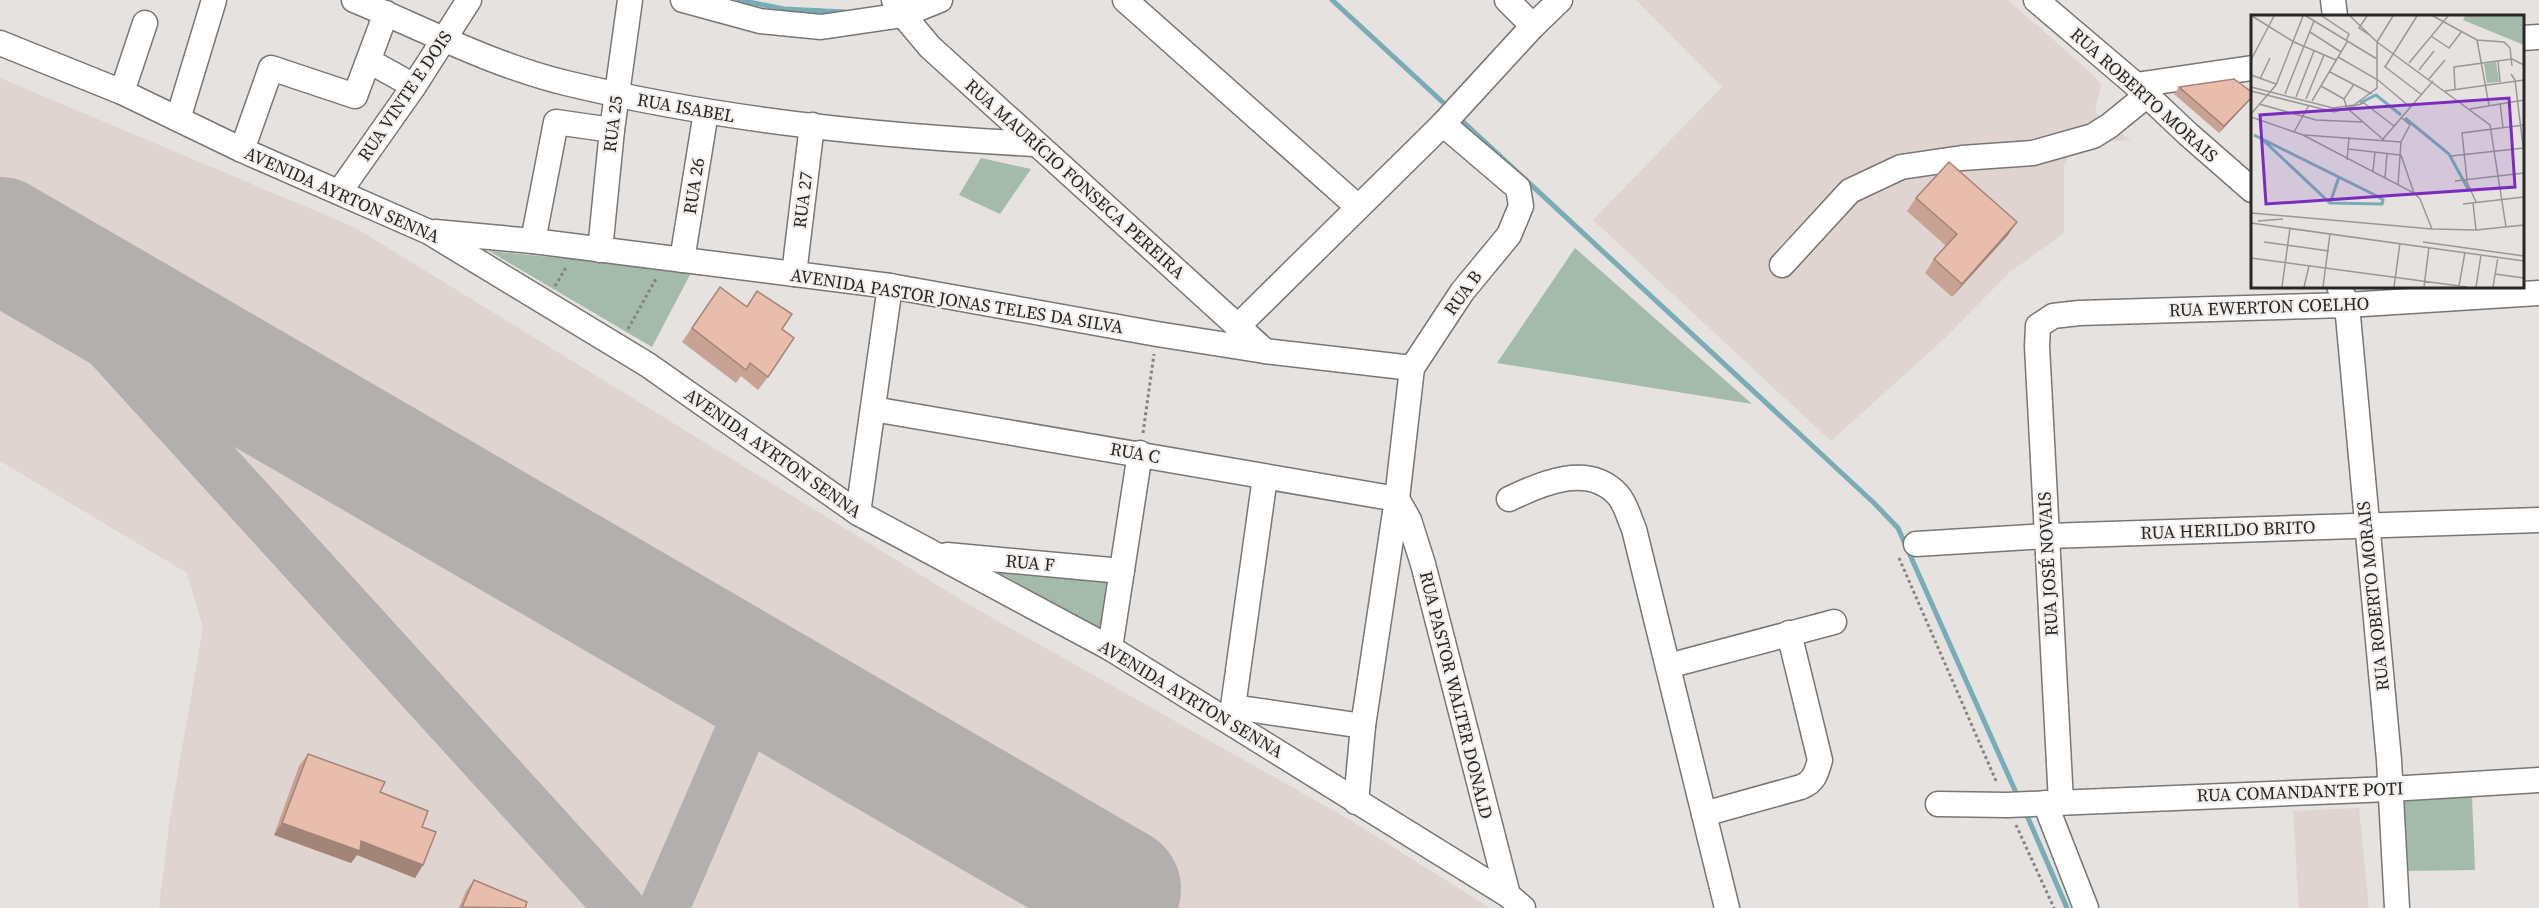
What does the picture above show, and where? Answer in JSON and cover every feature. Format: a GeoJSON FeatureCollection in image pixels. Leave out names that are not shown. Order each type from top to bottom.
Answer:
{"type":"FeatureCollection","features":[{"type":"Feature","properties":{"kind":"street"},"geometry":{"type":"LineString","coordinates":[[178,119],[214,0]]}},
{"type":"Feature","properties":{"kind":"street","name":"RUA ISABEL"},"geometry":{"type":"LineString","coordinates":[[354,0],[442,40],[565,83],[616,93],[638,100],[755,120],[1035,144]]}},
{"type":"Feature","properties":{"kind":"street","name":"RUA VINTE E DOIS"},"geometry":{"type":"LineString","coordinates":[[340,191],[414,86],[469,0]]}},
{"type":"Feature","properties":{"kind":"street","name":"RUA 25"},"geometry":{"type":"LineString","coordinates":[[590,248],[612,130],[630,0]]}},
{"type":"Feature","properties":{"kind":"street"},"geometry":{"type":"LineString","coordinates":[[682,0],[760,21],[821,27],[940,0]]}},
{"type":"Feature","properties":{"kind":"street"},"geometry":{"type":"LineString","coordinates":[[1125,0],[1358,207]]}},
{"type":"Feature","properties":{"kind":"street"},"geometry":{"type":"LineString","coordinates":[[1507,0],[1533,26]]}},
{"type":"Feature","properties":{"kind":"street"},"geometry":{"type":"LineString","coordinates":[[1238,327],[1443,124],[1560,0]]}},
{"type":"Feature","properties":{"kind":"street","name":"RUA ROBERTO MORAIS"},"geometry":{"type":"LineString","coordinates":[[2036,0],[2251,188]]}},
{"type":"Feature","properties":{"kind":"street"},"geometry":{"type":"LineString","coordinates":[[2333,0],[2335,15]]}},
{"type":"Feature","properties":{"kind":"street","name":"RUA MAURÍCIO FONSECA PEREIRA"},"geometry":{"type":"LineString","coordinates":[[898,8],[930,47],[1265,351]]}},
{"type":"Feature","properties":{"kind":"street"},"geometry":{"type":"LineString","coordinates":[[242,150],[270,68],[355,96],[386,13]]}},
{"type":"Feature","properties":{"kind":"street"},"geometry":{"type":"LineString","coordinates":[[122,92],[145,23]]}},
{"type":"Feature","properties":{"kind":"street"},"geometry":{"type":"LineString","coordinates":[[2524,38],[2539,37]]}},
{"type":"Feature","properties":{"kind":"street","name":"AVENIDA AYRTON SENNA"},"geometry":{"type":"LineString","coordinates":[[0,43],[122,92],[242,150],[340,191],[429,232],[618,346],[858,513],[939,554],[1232,714],[1356,802],[1515,901]]}},
{"type":"Feature","properties":{"kind":"street"},"geometry":{"type":"LineString","coordinates":[[369,61],[414,86]]}},
{"type":"Feature","properties":{"kind":"street"},"geometry":{"type":"LineString","coordinates":[[1782,265],[1850,191],[1901,167],[1962,158],[2033,153],[2093,136],[2109,126],[2141,90],[2251,68]]}},
{"type":"Feature","properties":{"kind":"street","name":"RUA 26"},"geometry":{"type":"LineString","coordinates":[[674,259],[706,112]]}},
{"type":"Feature","properties":{"kind":"street"},"geometry":{"type":"LineString","coordinates":[[533,241],[556,122],[612,130]]}},
{"type":"Feature","properties":{"kind":"street","name":"RUA B"},"geometry":{"type":"LineString","coordinates":[[1356,802],[1364,726],[1397,499],[1412,368],[1462,292],[1509,235],[1521,206],[1518,188],[1443,124]]}},
{"type":"Feature","properties":{"kind":"street","name":"RUA 27"},"geometry":{"type":"LineString","coordinates":[[794,274],[812,125]]}},
{"type":"Feature","properties":{"kind":"street","name":"AVENIDA PASTOR JONAS TELES DA SILVA"},"geometry":{"type":"LineString","coordinates":[[429,232],[533,241],[890,286],[1265,351],[1412,368]]}},
{"type":"Feature","properties":{"kind":"street"},"geometry":{"type":"LineString","coordinates":[[858,513],[890,286]]}},
{"type":"Feature","properties":{"kind":"street","name":"RUA EWERTON COELHO"},"geometry":{"type":"LineString","coordinates":[[2038,326],[2053,316],[2079,313],[2343,296],[2456,292],[2539,293]]}},
{"type":"Feature","properties":{"kind":"street","name":"RUA ROBERTO MORAIS"},"geometry":{"type":"LineString","coordinates":[[2343,296],[2389,760],[2397,908]]}},
{"type":"Feature","properties":{"kind":"street","name":"RUA JOSÉ NOVAIS"},"geometry":{"type":"LineString","coordinates":[[2038,326],[2037,346],[2047,536],[2053,803],[2086,908]]}},
{"type":"Feature","properties":{"kind":"street","name":"RUA C"},"geometry":{"type":"LineString","coordinates":[[873,409],[1140,453],[1397,499]]}},
{"type":"Feature","properties":{"kind":"street"},"geometry":{"type":"LineString","coordinates":[[1110,648],[1140,453]]}},
{"type":"Feature","properties":{"kind":"street"},"geometry":{"type":"LineString","coordinates":[[1265,477],[1232,714],[1364,726]]}},
{"type":"Feature","properties":{"kind":"street"},"geometry":{"type":"LineString","coordinates":[[1509,499],[1544,482],[1560,478],[1592,480],[1619,495],[1634,529],[1727,908]]}},
{"type":"Feature","properties":{"kind":"street","name":"RUA PASTOR WALTER DONALD"},"geometry":{"type":"LineString","coordinates":[[1397,499],[1409,520],[1423,564],[1515,901]]}},
{"type":"Feature","properties":{"kind":"street","name":"RUA HERILDO BRITO"},"geometry":{"type":"LineString","coordinates":[[1906,548],[2047,536],[2539,520]]}},
{"type":"Feature","properties":{"kind":"street","name":"RUA F"},"geometry":{"type":"LineString","coordinates":[[939,554],[1122,571]]}},
{"type":"Feature","properties":{"kind":"street"},"geometry":{"type":"LineString","coordinates":[[1668,666],[1834,622]]}},
{"type":"Feature","properties":{"kind":"street"},"geometry":{"type":"LineString","coordinates":[[1704,814],[1801,787],[1810,783],[1816,775],[1820,760],[1789,633]]}},
{"type":"Feature","properties":{"kind":"street","name":"RUA COMANDANTE POTI"},"geometry":{"type":"LineString","coordinates":[[1938,804],[2007,805],[2390,789],[2539,780]]}},
{"type":"Feature","properties":{"kind":"path"},"geometry":{"type":"LineString","coordinates":[[544,303],[590,248]]}},
{"type":"Feature","properties":{"kind":"path"},"geometry":{"type":"LineString","coordinates":[[618,346],[674,259]]}},
{"type":"Feature","properties":{"kind":"path"},"geometry":{"type":"LineString","coordinates":[[1140,453],[1157,334]]}},
{"type":"Feature","properties":{"kind":"path"},"geometry":{"type":"LineString","coordinates":[[1906,548],[2007,805],[2054,908]]}},
{"type":"Feature","properties":{"kind":"shaded area"},"geometry":{"type":"Polygon","coordinates":[[[1636,0],[2008,0],[2101,84],[2095,112],[2109,126],[2131,140],[2075,146],[2064,166],[2064,233],[2010,272],[1944,339],[1831,441],[1593,220],[1722,87],[1636,0]]]}},
{"type":"Feature","properties":{"kind":"shaded area"},"geometry":{"type":"Polygon","coordinates":[[[0,78],[354,227],[973,607],[1350,820],[1490,908],[159,908],[170,818],[203,628],[187,573],[0,461],[0,78]]]}},
{"type":"Feature","properties":{"kind":"shaded area"},"geometry":{"type":"Polygon","coordinates":[[[2359,808],[2369,908],[2299,908],[2293,811],[2359,808]]]}},
{"type":"Feature","properties":{"kind":"green space"},"geometry":{"type":"Polygon","coordinates":[[[981,158],[1031,169],[1000,214],[959,195],[981,158]]]}},
{"type":"Feature","properties":{"kind":"green space"},"geometry":{"type":"Polygon","coordinates":[[[1575,248],[1752,404],[1497,363],[1575,248]]]}},
{"type":"Feature","properties":{"kind":"green space"},"geometry":{"type":"Polygon","coordinates":[[[489,251],[692,271],[652,347],[489,251]]]}},
{"type":"Feature","properties":{"kind":"green space"},"geometry":{"type":"Polygon","coordinates":[[[975,567],[1111,579],[1103,631],[975,567]]]}},
{"type":"Feature","properties":{"kind":"green space"},"geometry":{"type":"Polygon","coordinates":[[[2472,796],[2475,870],[2406,871],[2400,800],[2472,796]]]}},
{"type":"Feature","properties":{"kind":"building"},"geometry":{"type":"Polygon","coordinates":[[[2234,79],[2251,92],[2251,98],[2224,126],[2179,87],[2234,79]]]}},
{"type":"Feature","properties":{"kind":"building"},"geometry":{"type":"Polygon","coordinates":[[[1949,162],[2017,222],[1962,284],[1934,259],[1957,234],[1916,198],[1949,162]]]}},
{"type":"Feature","properties":{"kind":"building"},"geometry":{"type":"Polygon","coordinates":[[[720,287],[747,307],[757,291],[792,314],[782,329],[794,338],[768,377],[750,363],[746,370],[692,328],[720,287]]]}},
{"type":"Feature","properties":{"kind":"building"},"geometry":{"type":"Polygon","coordinates":[[[308,754],[385,782],[380,792],[428,811],[422,827],[436,832],[423,865],[361,841],[360,851],[282,823],[308,754]]]}},
{"type":"Feature","properties":{"kind":"building"},"geometry":{"type":"Polygon","coordinates":[[[474,880],[527,902],[525,908],[462,907],[474,880]]]}},
{"type":"Feature","properties":{"kind":"waterway"},"geometry":{"type":"LineString","coordinates":[[739,0],[784,9],[845,12]]}},
{"type":"Feature","properties":{"kind":"waterway"},"geometry":{"type":"LineString","coordinates":[[1332,0],[1449,108]]}},
{"type":"Feature","properties":{"kind":"waterway"},"geometry":{"type":"LineString","coordinates":[[1458,117],[1874,503],[1898,528],[2018,797]]}},
{"type":"Feature","properties":{"kind":"waterway"},"geometry":{"type":"LineString","coordinates":[[2025,811],[2067,908]]}},
{"type":"Feature","properties":{"kind":"taxiway"},"geometry":{"type":"LineString","coordinates":[[22,251],[620,908]]}},
{"type":"Feature","properties":{"kind":"taxiway"},"geometry":{"type":"LineString","coordinates":[[664,908],[762,681]]}},
{"type":"Feature","properties":{"kind":"taxiway"},"geometry":{"type":"LineString","coordinates":[[1119,889],[1153,908]]}},
{"type":"Feature","properties":{"kind":"runway"},"geometry":{"type":"LineString","coordinates":[[0,239],[1119,889]]}}]}
